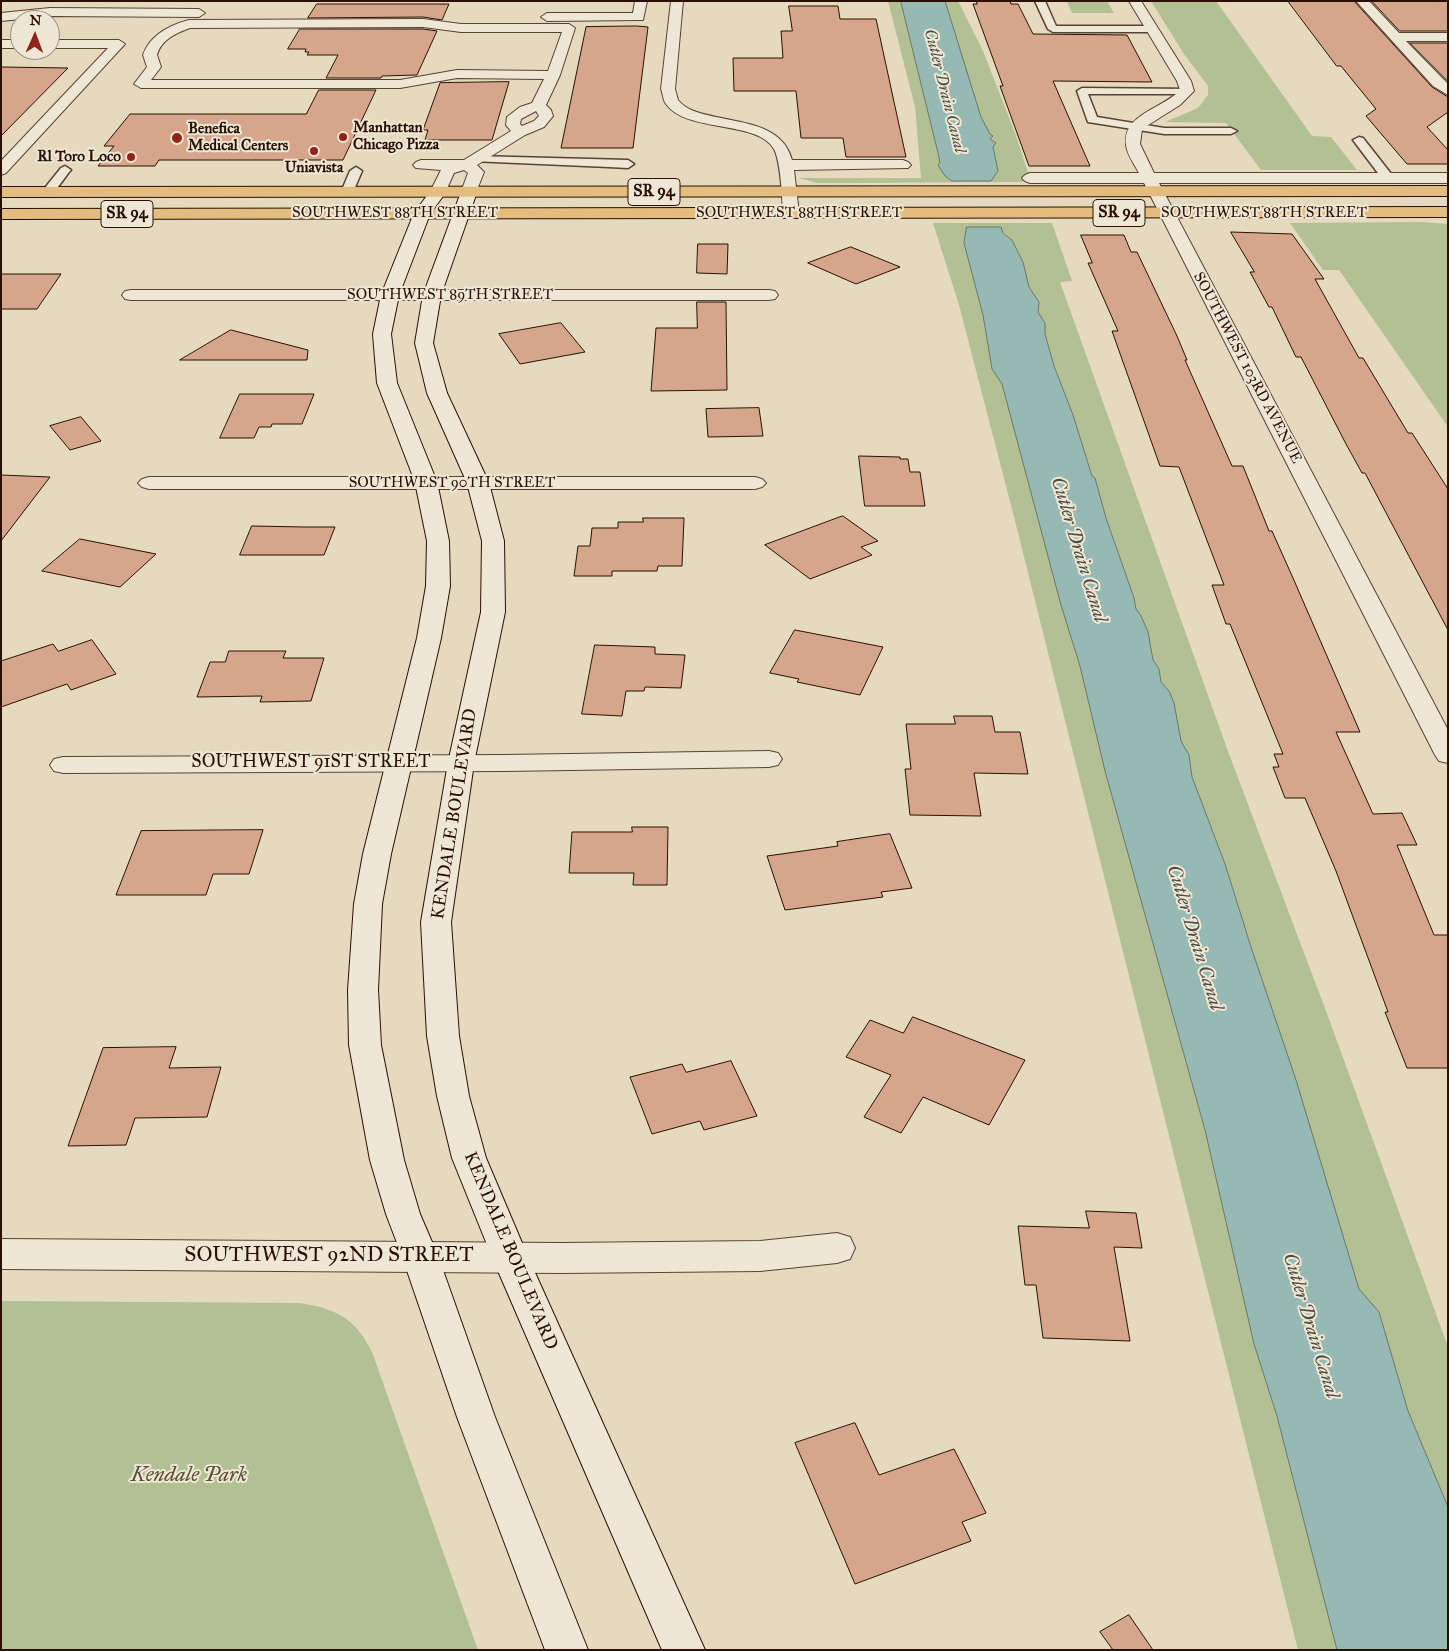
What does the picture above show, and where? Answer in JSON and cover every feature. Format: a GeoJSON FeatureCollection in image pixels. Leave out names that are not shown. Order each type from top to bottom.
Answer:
{"type":"FeatureCollection","features":[{"type":"Feature","properties":{"kind":"main road","name":"SOUTHWEST 88TH STREET"},"geometry":{"type":"LineString","coordinates":[[1,192],[347,192],[425,179],[465,202],[789,191],[1151,185],[1448,188]]}},
{"type":"Feature","properties":{"kind":"main road","name":"SOUTHWEST 88TH STREET"},"geometry":{"type":"LineString","coordinates":[[1,214],[425,179],[465,202],[791,213],[1448,212]]}},
{"type":"Feature","properties":{"kind":"main road"},"geometry":{"type":"LineString","coordinates":[[1,197],[41,192]]}},
{"type":"Feature","properties":{"kind":"street"},"geometry":{"type":"LineString","coordinates":[[1,17],[44,12],[90,12],[299,13],[342,17],[639,17],[641,1]]}},
{"type":"Feature","properties":{"kind":"street"},"geometry":{"type":"LineString","coordinates":[[677,1],[668,89],[670,97],[676,105],[687,113],[757,131],[770,137],[780,146],[789,191],[791,213]]}},
{"type":"Feature","properties":{"kind":"street"},"geometry":{"type":"LineString","coordinates":[[1135,1],[1184,81],[1187,91],[1177,100],[1146,118],[1135,128]]}},
{"type":"Feature","properties":{"kind":"street"},"geometry":{"type":"LineString","coordinates":[[1362,1],[1438,83],[1448,91]]}},
{"type":"Feature","properties":{"kind":"street"},"geometry":{"type":"LineString","coordinates":[[425,179],[471,162],[520,132],[544,120],[546,113],[538,106],[553,75],[563,52],[569,28],[469,28],[423,23],[208,23],[181,26],[169,31],[152,50],[150,55],[154,67],[141,84],[400,84],[457,74],[553,75]]}},
{"type":"Feature","properties":{"kind":"street"},"geometry":{"type":"LineString","coordinates":[[1396,37],[1448,37]]}},
{"type":"Feature","properties":{"kind":"street"},"geometry":{"type":"LineString","coordinates":[[3,167],[119,44],[60,44]]}},
{"type":"Feature","properties":{"kind":"street","name":"SOUTHWEST 103RD AVENUE"},"geometry":{"type":"LineString","coordinates":[[1135,128],[1133,144],[1135,152],[1151,185],[1448,755]]}},
{"type":"Feature","properties":{"kind":"street"},"geometry":{"type":"LineString","coordinates":[[425,179],[471,162]]}},
{"type":"Feature","properties":{"kind":"street","name":"KENDALE BOULEVARD"},"geometry":{"type":"LineString","coordinates":[[471,162],[476,172],[432,295],[424,343],[436,393],[478,483],[493,541],[493,612],[461,763],[436,922],[443,1036],[453,1096],[469,1158],[510,1257],[684,1650]]}},
{"type":"Feature","properties":{"kind":"street"},"geometry":{"type":"LineString","coordinates":[[784,165],[903,165]]}},
{"type":"Feature","properties":{"kind":"street","name":"SOUTHWEST 88TH STREET"},"geometry":{"type":"LineString","coordinates":[[1030,178],[1151,185],[1388,178],[1448,188]]}},
{"type":"Feature","properties":{"kind":"street"},"geometry":{"type":"LineString","coordinates":[[425,179],[390,295],[382,334],[384,364],[393,401],[426,482],[438,541],[438,586],[430,638],[377,854],[368,904],[364,947],[363,1016],[367,1054],[387,1160],[403,1214],[420,1256],[476,1417],[567,1650]]}},
{"type":"Feature","properties":{"kind":"street","name":"SOUTHWEST 89TH STREET"},"geometry":{"type":"LineString","coordinates":[[131,295],[769,295]]}},
{"type":"Feature","properties":{"kind":"street","name":"SOUTHWEST 90TH STREET"},"geometry":{"type":"LineString","coordinates":[[149,483],[755,483]]}},
{"type":"Feature","properties":{"kind":"street","name":"SOUTHWEST 91ST STREET"},"geometry":{"type":"LineString","coordinates":[[63,765],[769,759]]}},
{"type":"Feature","properties":{"kind":"street","name":"SOUTHWEST 92ND STREET"},"geometry":{"type":"LineString","coordinates":[[1,1254],[510,1257],[760,1256],[837,1248]]}},
{"type":"Feature","properties":{"kind":"lane"},"geometry":{"type":"LineString","coordinates":[[1040,1],[1053,28],[1152,29]]}},
{"type":"Feature","properties":{"kind":"lane"},"geometry":{"type":"LineString","coordinates":[[1187,91],[1082,91],[1092,120],[1164,131],[1231,131]]}},
{"type":"Feature","properties":{"kind":"lane"},"geometry":{"type":"LineString","coordinates":[[1359,140],[1388,178]]}},
{"type":"Feature","properties":{"kind":"lane"},"geometry":{"type":"LineString","coordinates":[[471,162],[528,160],[571,164],[628,164]]}},
{"type":"Feature","properties":{"kind":"lane"},"geometry":{"type":"LineString","coordinates":[[41,192],[65,170]]}},
{"type":"Feature","properties":{"kind":"lane"},"geometry":{"type":"LineString","coordinates":[[347,192],[356,171]]}},
{"type":"Feature","properties":{"kind":"green space"},"geometry":{"type":"Polygon","coordinates":[[[888,1],[901,1],[938,153],[940,163],[938,165],[945,176],[977,180],[998,171],[993,147],[994,141],[990,139],[991,137],[981,117],[945,1],[958,1],[983,51],[1015,133],[1031,182],[818,183],[799,178],[921,178],[915,107],[888,1]]]}},
{"type":"Feature","properties":{"kind":"green space"},"geometry":{"type":"Polygon","coordinates":[[[1067,1],[1107,1],[1114,13],[1072,13],[1067,1]]]}},
{"type":"Feature","properties":{"kind":"green space"},"geometry":{"type":"Polygon","coordinates":[[[1151,1],[1216,1],[1312,136],[1331,137],[1357,170],[1261,170],[1226,123],[1165,122],[1198,108],[1208,95],[1208,86],[1184,54],[1151,1]]]}},
{"type":"Feature","properties":{"kind":"green space"},"geometry":{"type":"Polygon","coordinates":[[[1423,222],[1448,224],[1448,427],[1339,270],[1323,270],[1290,223],[1423,222]]]}},
{"type":"Feature","properties":{"kind":"green space"},"geometry":{"type":"Polygon","coordinates":[[[933,223],[1052,223],[1072,281],[1060,282],[1229,754],[1329,1019],[1448,1347],[1448,1507],[1408,1411],[1379,1312],[1359,1289],[1225,864],[1192,777],[1189,755],[1181,741],[1169,691],[1161,682],[1159,669],[1153,660],[1148,632],[1136,609],[1134,597],[1106,518],[1095,478],[1092,476],[1073,415],[1054,366],[1045,334],[1045,323],[1038,312],[1037,299],[1029,287],[1023,262],[1012,240],[1001,230],[967,227],[964,243],[983,315],[992,369],[1002,384],[1061,605],[1080,666],[1105,771],[1205,1131],[1254,1344],[1277,1416],[1337,1650],[1298,1650],[1013,513],[959,305],[933,223]]]}},
{"type":"Feature","properties":{"kind":"green space","name":"Kendale Park"},"geometry":{"type":"Polygon","coordinates":[[[1,1301],[300,1303],[324,1308],[344,1317],[359,1331],[372,1352],[478,1650],[1,1650],[1,1301]]]}},
{"type":"Feature","properties":{"kind":"water","name":"Cutler Drain Canal"},"geometry":{"type":"Polygon","coordinates":[[[901,1],[945,1],[981,117],[993,136],[990,139],[996,143],[993,147],[998,171],[991,181],[952,181],[945,176],[938,165],[940,163],[938,153],[901,1]]]}},
{"type":"Feature","properties":{"kind":"water","name":"Cutler Drain Canal"},"geometry":{"type":"Polygon","coordinates":[[[967,227],[1001,227],[1003,233],[1012,240],[1023,262],[1029,287],[1039,302],[1038,312],[1045,323],[1045,334],[1054,366],[1073,415],[1092,476],[1095,478],[1136,609],[1148,632],[1153,660],[1159,669],[1161,682],[1169,691],[1174,703],[1181,741],[1189,755],[1192,777],[1225,864],[1296,1080],[1359,1289],[1379,1312],[1408,1411],[1448,1507],[1448,1650],[1337,1650],[1277,1416],[1254,1344],[1205,1130],[1105,771],[1080,666],[1061,605],[1002,384],[992,369],[983,315],[964,243],[967,227]]]}},
{"type":"Feature","properties":{"kind":"building"},"geometry":{"type":"Polygon","coordinates":[[[976,1],[1010,1],[1011,4],[1018,4],[1033,34],[1127,35],[1152,82],[1053,81],[1090,166],[1029,166],[1000,86],[1003,86],[973,4],[977,4],[976,1]]]}},
{"type":"Feature","properties":{"kind":"building"},"geometry":{"type":"Polygon","coordinates":[[[1288,1],[1354,1],[1432,87],[1448,97],[1448,112],[1427,127],[1448,150],[1448,164],[1407,164],[1366,116],[1376,109],[1341,66],[1337,66],[1288,1]]]}},
{"type":"Feature","properties":{"kind":"building"},"geometry":{"type":"Polygon","coordinates":[[[1372,1],[1448,1],[1448,31],[1400,31],[1372,1]]]}},
{"type":"Feature","properties":{"kind":"building"},"geometry":{"type":"Polygon","coordinates":[[[317,4],[449,4],[442,20],[423,17],[308,18],[317,4]]]}},
{"type":"Feature","properties":{"kind":"building"},"geometry":{"type":"Polygon","coordinates":[[[789,6],[838,6],[840,19],[876,19],[906,157],[846,157],[843,138],[801,138],[796,91],[734,91],[733,58],[783,58],[781,31],[792,31],[789,6]]]}},
{"type":"Feature","properties":{"kind":"building"},"geometry":{"type":"Polygon","coordinates":[[[586,27],[648,27],[633,148],[561,148],[586,27]]]}},
{"type":"Feature","properties":{"kind":"building"},"geometry":{"type":"Polygon","coordinates":[[[300,29],[423,29],[437,31],[417,75],[382,76],[381,78],[326,78],[338,55],[307,55],[309,52],[305,52],[306,49],[288,49],[300,29]]]}},
{"type":"Feature","properties":{"kind":"building"},"geometry":{"type":"Polygon","coordinates":[[[1410,43],[1448,43],[1448,81],[1410,43]]]}},
{"type":"Feature","properties":{"kind":"building"},"geometry":{"type":"Polygon","coordinates":[[[1,67],[68,68],[1,136],[1,67]]]}},
{"type":"Feature","properties":{"kind":"building"},"geometry":{"type":"Polygon","coordinates":[[[509,82],[492,140],[425,140],[428,130],[423,130],[440,83],[509,82]]]}},
{"type":"Feature","properties":{"kind":"building"},"geometry":{"type":"Polygon","coordinates":[[[319,90],[376,90],[343,160],[159,160],[155,166],[98,166],[114,146],[104,146],[130,114],[306,114],[319,90]]]}},
{"type":"Feature","properties":{"kind":"building"},"geometry":{"type":"Polygon","coordinates":[[[1231,232],[1292,234],[1324,279],[1315,279],[1359,358],[1363,358],[1408,433],[1412,433],[1448,489],[1448,630],[1365,473],[1362,473],[1346,444],[1301,357],[1296,357],[1272,307],[1269,307],[1250,272],[1254,272],[1231,232]]]}},
{"type":"Feature","properties":{"kind":"building"},"geometry":{"type":"Polygon","coordinates":[[[1081,235],[1124,235],[1131,252],[1137,252],[1177,336],[1187,360],[1185,360],[1232,466],[1243,466],[1269,531],[1272,531],[1360,732],[1336,732],[1373,814],[1402,813],[1417,845],[1397,845],[1434,935],[1448,935],[1448,1068],[1407,1068],[1385,1012],[1388,1012],[1336,871],[1305,798],[1285,798],[1273,767],[1279,767],[1274,754],[1283,754],[1230,624],[1226,624],[1212,585],[1224,585],[1179,467],[1160,466],[1112,331],[1118,331],[1088,263],[1092,263],[1081,235]]]}},
{"type":"Feature","properties":{"kind":"building"},"geometry":{"type":"Polygon","coordinates":[[[698,244],[728,244],[727,274],[697,273],[698,244]]]}},
{"type":"Feature","properties":{"kind":"building"},"geometry":{"type":"Polygon","coordinates":[[[851,247],[900,267],[856,284],[808,263],[851,247]]]}},
{"type":"Feature","properties":{"kind":"building"},"geometry":{"type":"Polygon","coordinates":[[[1,274],[61,274],[37,309],[1,309],[1,274]]]}},
{"type":"Feature","properties":{"kind":"building"},"geometry":{"type":"Polygon","coordinates":[[[697,302],[726,302],[727,390],[651,391],[656,328],[697,328],[697,302]]]}},
{"type":"Feature","properties":{"kind":"building"},"geometry":{"type":"Polygon","coordinates":[[[561,323],[585,352],[520,364],[499,334],[561,323]]]}},
{"type":"Feature","properties":{"kind":"building"},"geometry":{"type":"Polygon","coordinates":[[[231,330],[308,350],[307,360],[180,360],[231,330]]]}},
{"type":"Feature","properties":{"kind":"building"},"geometry":{"type":"Polygon","coordinates":[[[240,394],[314,394],[302,424],[272,424],[271,427],[259,427],[254,438],[220,438],[240,394]]]}},
{"type":"Feature","properties":{"kind":"building"},"geometry":{"type":"Polygon","coordinates":[[[759,408],[763,436],[708,437],[706,409],[759,408]]]}},
{"type":"Feature","properties":{"kind":"building"},"geometry":{"type":"Polygon","coordinates":[[[81,417],[101,441],[70,450],[50,426],[81,417]]]}},
{"type":"Feature","properties":{"kind":"building"},"geometry":{"type":"Polygon","coordinates":[[[859,456],[900,457],[900,459],[908,459],[910,472],[920,472],[925,506],[865,506],[859,456]]]}},
{"type":"Feature","properties":{"kind":"building"},"geometry":{"type":"Polygon","coordinates":[[[1,475],[50,477],[1,541],[1,475]]]}},
{"type":"Feature","properties":{"kind":"building"},"geometry":{"type":"Polygon","coordinates":[[[843,516],[878,541],[861,547],[872,555],[810,579],[765,545],[843,516]]]}},
{"type":"Feature","properties":{"kind":"building"},"geometry":{"type":"Polygon","coordinates":[[[643,518],[684,518],[682,566],[658,566],[657,571],[612,571],[612,576],[574,576],[578,546],[590,546],[592,528],[618,528],[618,522],[643,522],[643,518]]]}},
{"type":"Feature","properties":{"kind":"building"},"geometry":{"type":"Polygon","coordinates":[[[252,526],[335,527],[324,555],[240,555],[252,526]]]}},
{"type":"Feature","properties":{"kind":"building"},"geometry":{"type":"Polygon","coordinates":[[[80,539],[156,554],[120,587],[42,571],[80,539]]]}},
{"type":"Feature","properties":{"kind":"building"},"geometry":{"type":"Polygon","coordinates":[[[795,630],[883,647],[860,695],[797,682],[799,679],[770,673],[795,630]]]}},
{"type":"Feature","properties":{"kind":"building"},"geometry":{"type":"Polygon","coordinates":[[[92,640],[116,674],[71,690],[67,684],[1,707],[1,661],[53,644],[58,651],[92,640]]]}},
{"type":"Feature","properties":{"kind":"building"},"geometry":{"type":"Polygon","coordinates":[[[595,645],[655,647],[655,654],[685,655],[681,688],[645,687],[644,691],[626,691],[622,716],[582,714],[595,645]]]}},
{"type":"Feature","properties":{"kind":"building"},"geometry":{"type":"Polygon","coordinates":[[[229,651],[286,651],[283,658],[324,658],[311,701],[260,702],[262,696],[197,697],[210,662],[225,662],[229,651]]]}},
{"type":"Feature","properties":{"kind":"building"},"geometry":{"type":"Polygon","coordinates":[[[954,716],[992,716],[995,732],[1020,732],[1028,774],[974,773],[981,816],[910,815],[905,769],[911,769],[906,724],[955,724],[954,716]]]}},
{"type":"Feature","properties":{"kind":"building"},"geometry":{"type":"Polygon","coordinates":[[[632,827],[668,827],[667,885],[633,885],[634,873],[569,873],[572,832],[632,832],[632,827]]]}},
{"type":"Feature","properties":{"kind":"building"},"geometry":{"type":"Polygon","coordinates":[[[263,830],[249,874],[213,874],[206,895],[116,895],[141,831],[263,830]]]}},
{"type":"Feature","properties":{"kind":"building"},"geometry":{"type":"Polygon","coordinates":[[[890,834],[912,888],[881,892],[883,897],[785,910],[767,856],[838,846],[837,842],[890,834]]]}},
{"type":"Feature","properties":{"kind":"building"},"geometry":{"type":"Polygon","coordinates":[[[913,1017],[1025,1060],[989,1125],[923,1097],[901,1133],[864,1117],[891,1075],[846,1057],[870,1020],[903,1033],[913,1017]]]}},
{"type":"Feature","properties":{"kind":"building"},"geometry":{"type":"Polygon","coordinates":[[[176,1047],[169,1068],[221,1067],[207,1117],[135,1118],[126,1145],[68,1146],[103,1048],[176,1047]]]}},
{"type":"Feature","properties":{"kind":"building"},"geometry":{"type":"Polygon","coordinates":[[[731,1061],[757,1116],[704,1130],[700,1121],[652,1134],[630,1077],[682,1064],[686,1072],[731,1061]]]}},
{"type":"Feature","properties":{"kind":"building"},"geometry":{"type":"Polygon","coordinates":[[[1086,1211],[1136,1213],[1142,1248],[1114,1247],[1130,1341],[1043,1338],[1036,1285],[1025,1285],[1018,1226],[1089,1228],[1086,1211]]]}},
{"type":"Feature","properties":{"kind":"building"},"geometry":{"type":"Polygon","coordinates":[[[855,1423],[879,1475],[954,1449],[986,1513],[962,1522],[971,1541],[855,1584],[795,1443],[855,1423]]]}},
{"type":"Feature","properties":{"kind":"building"},"geometry":{"type":"Polygon","coordinates":[[[1129,1615],[1153,1650],[1113,1650],[1100,1632],[1129,1615]]]}},
{"type":"Feature","properties":{"kind":"place","name":"Manhattan Chicago Pizza"},"geometry":{"type":"Point","coordinates":[343,137]}},
{"type":"Feature","properties":{"kind":"place","name":"Benefica Medical Centers"},"geometry":{"type":"Point","coordinates":[177,138]}},
{"type":"Feature","properties":{"kind":"place","name":"Uniavista"},"geometry":{"type":"Point","coordinates":[314,151]}},
{"type":"Feature","properties":{"kind":"place","name":"Rl Toro Loco"},"geometry":{"type":"Point","coordinates":[131,157]}}]}
